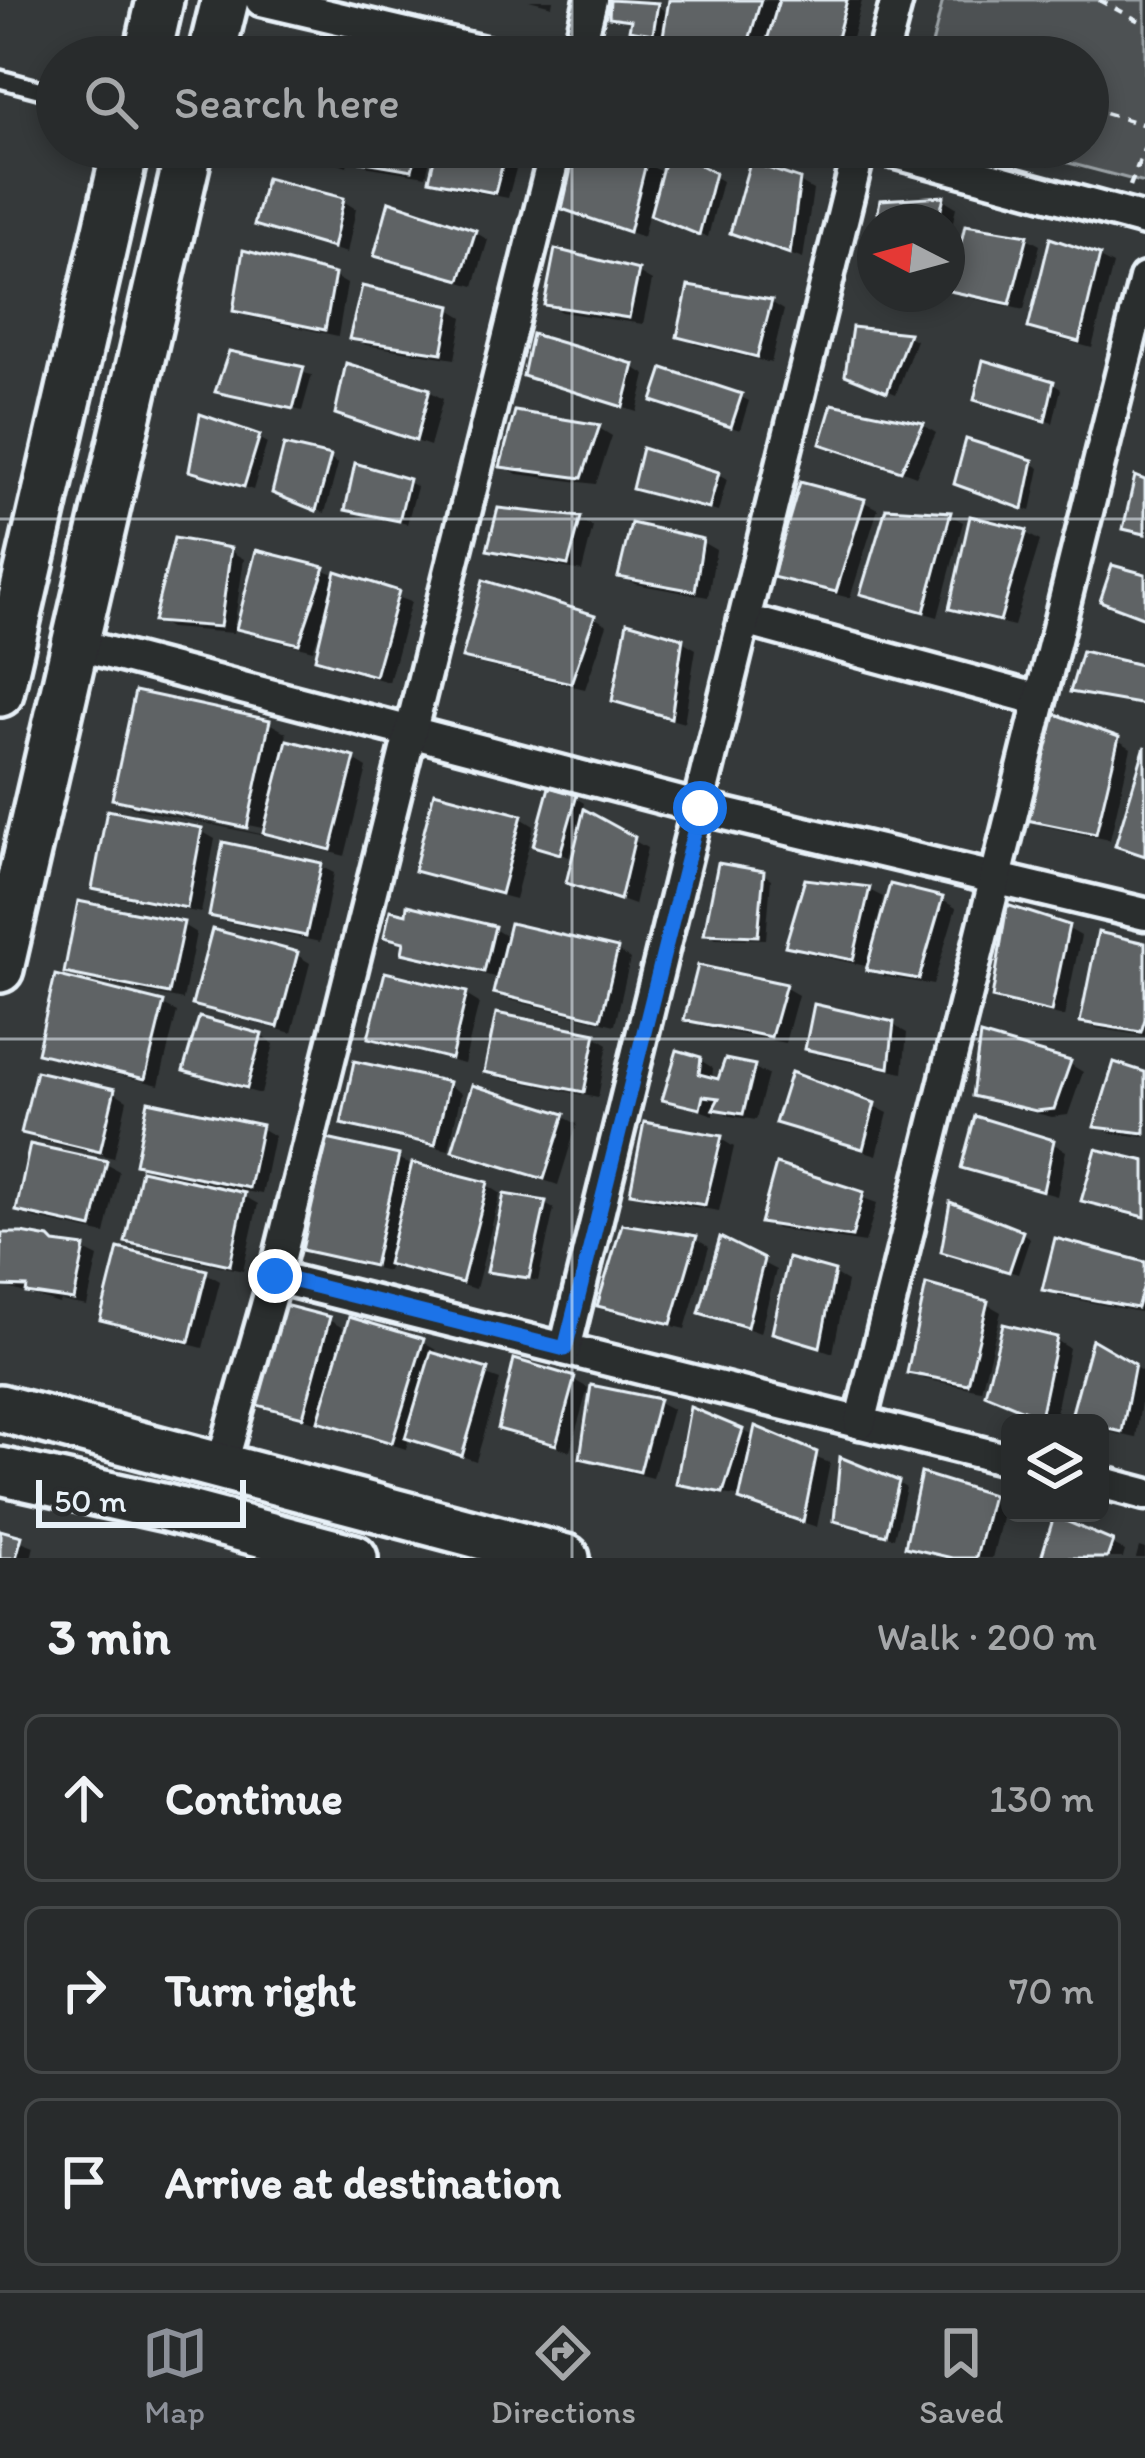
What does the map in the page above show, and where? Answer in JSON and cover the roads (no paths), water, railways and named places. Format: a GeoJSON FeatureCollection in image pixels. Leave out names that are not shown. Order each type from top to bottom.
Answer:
{"type":"FeatureCollection","features":[{"type":"Feature","properties":{"kind":"main road"},"geometry":{"type":"LineString","coordinates":[[152,36],[160,0]]}},
{"type":"Feature","properties":{"kind":"main road"},"geometry":{"type":"LineString","coordinates":[[217,36],[225,0]]}},
{"type":"Feature","properties":{"kind":"main road"},"geometry":{"type":"LineString","coordinates":[[0,694],[121,168]]}},
{"type":"Feature","properties":{"kind":"main road"},"geometry":{"type":"LineString","coordinates":[[0,969],[185,168]]}},
{"type":"Feature","properties":{"kind":"main road"},"geometry":{"type":"LineString","coordinates":[[112,208],[173,222]]}},
{"type":"Feature","properties":{"kind":"main road"},"geometry":{"type":"LineString","coordinates":[[0,1408],[566,1558]]}},
{"type":"Feature","properties":{"kind":"main road"},"geometry":{"type":"LineString","coordinates":[[0,1471],[166,1508],[354,1558]]}},
{"type":"Feature","properties":{"kind":"street"},"geometry":{"type":"LineString","coordinates":[[261,0],[415,36]]}},
{"type":"Feature","properties":{"kind":"street"},"geometry":{"type":"LineString","coordinates":[[582,36],[591,0]]}},
{"type":"Feature","properties":{"kind":"street"},"geometry":{"type":"LineString","coordinates":[[888,36],[896,0]]}},
{"type":"Feature","properties":{"kind":"street"},"geometry":{"type":"LineString","coordinates":[[221,1467],[275,1276],[551,168]]}},
{"type":"Feature","properties":{"kind":"street"},"geometry":{"type":"LineString","coordinates":[[565,1349],[855,168]]}},
{"type":"Feature","properties":{"kind":"street"},"geometry":{"type":"LineString","coordinates":[[953,168],[1132,216]]}},
{"type":"Feature","properties":{"kind":"street"},"geometry":{"type":"LineString","coordinates":[[860,1423],[1145,279]]}},
{"type":"Feature","properties":{"kind":"street"},"geometry":{"type":"LineString","coordinates":[[745,620],[1040,700]]}},
{"type":"Feature","properties":{"kind":"street"},"geometry":{"type":"LineString","coordinates":[[75,644],[700,808],[1145,914]]}},
{"type":"Feature","properties":{"kind":"street"},"geometry":{"type":"LineString","coordinates":[[275,1276],[1001,1458]]}},
{"type":"Feature","properties":{"kind":"street"},"geometry":{"type":"LineString","coordinates":[[1109,1484],[1145,1494]]}},
{"type":"Feature","properties":{"kind":"lane"},"geometry":{"type":"LineString","coordinates":[[0,79],[36,88]]}}]}
